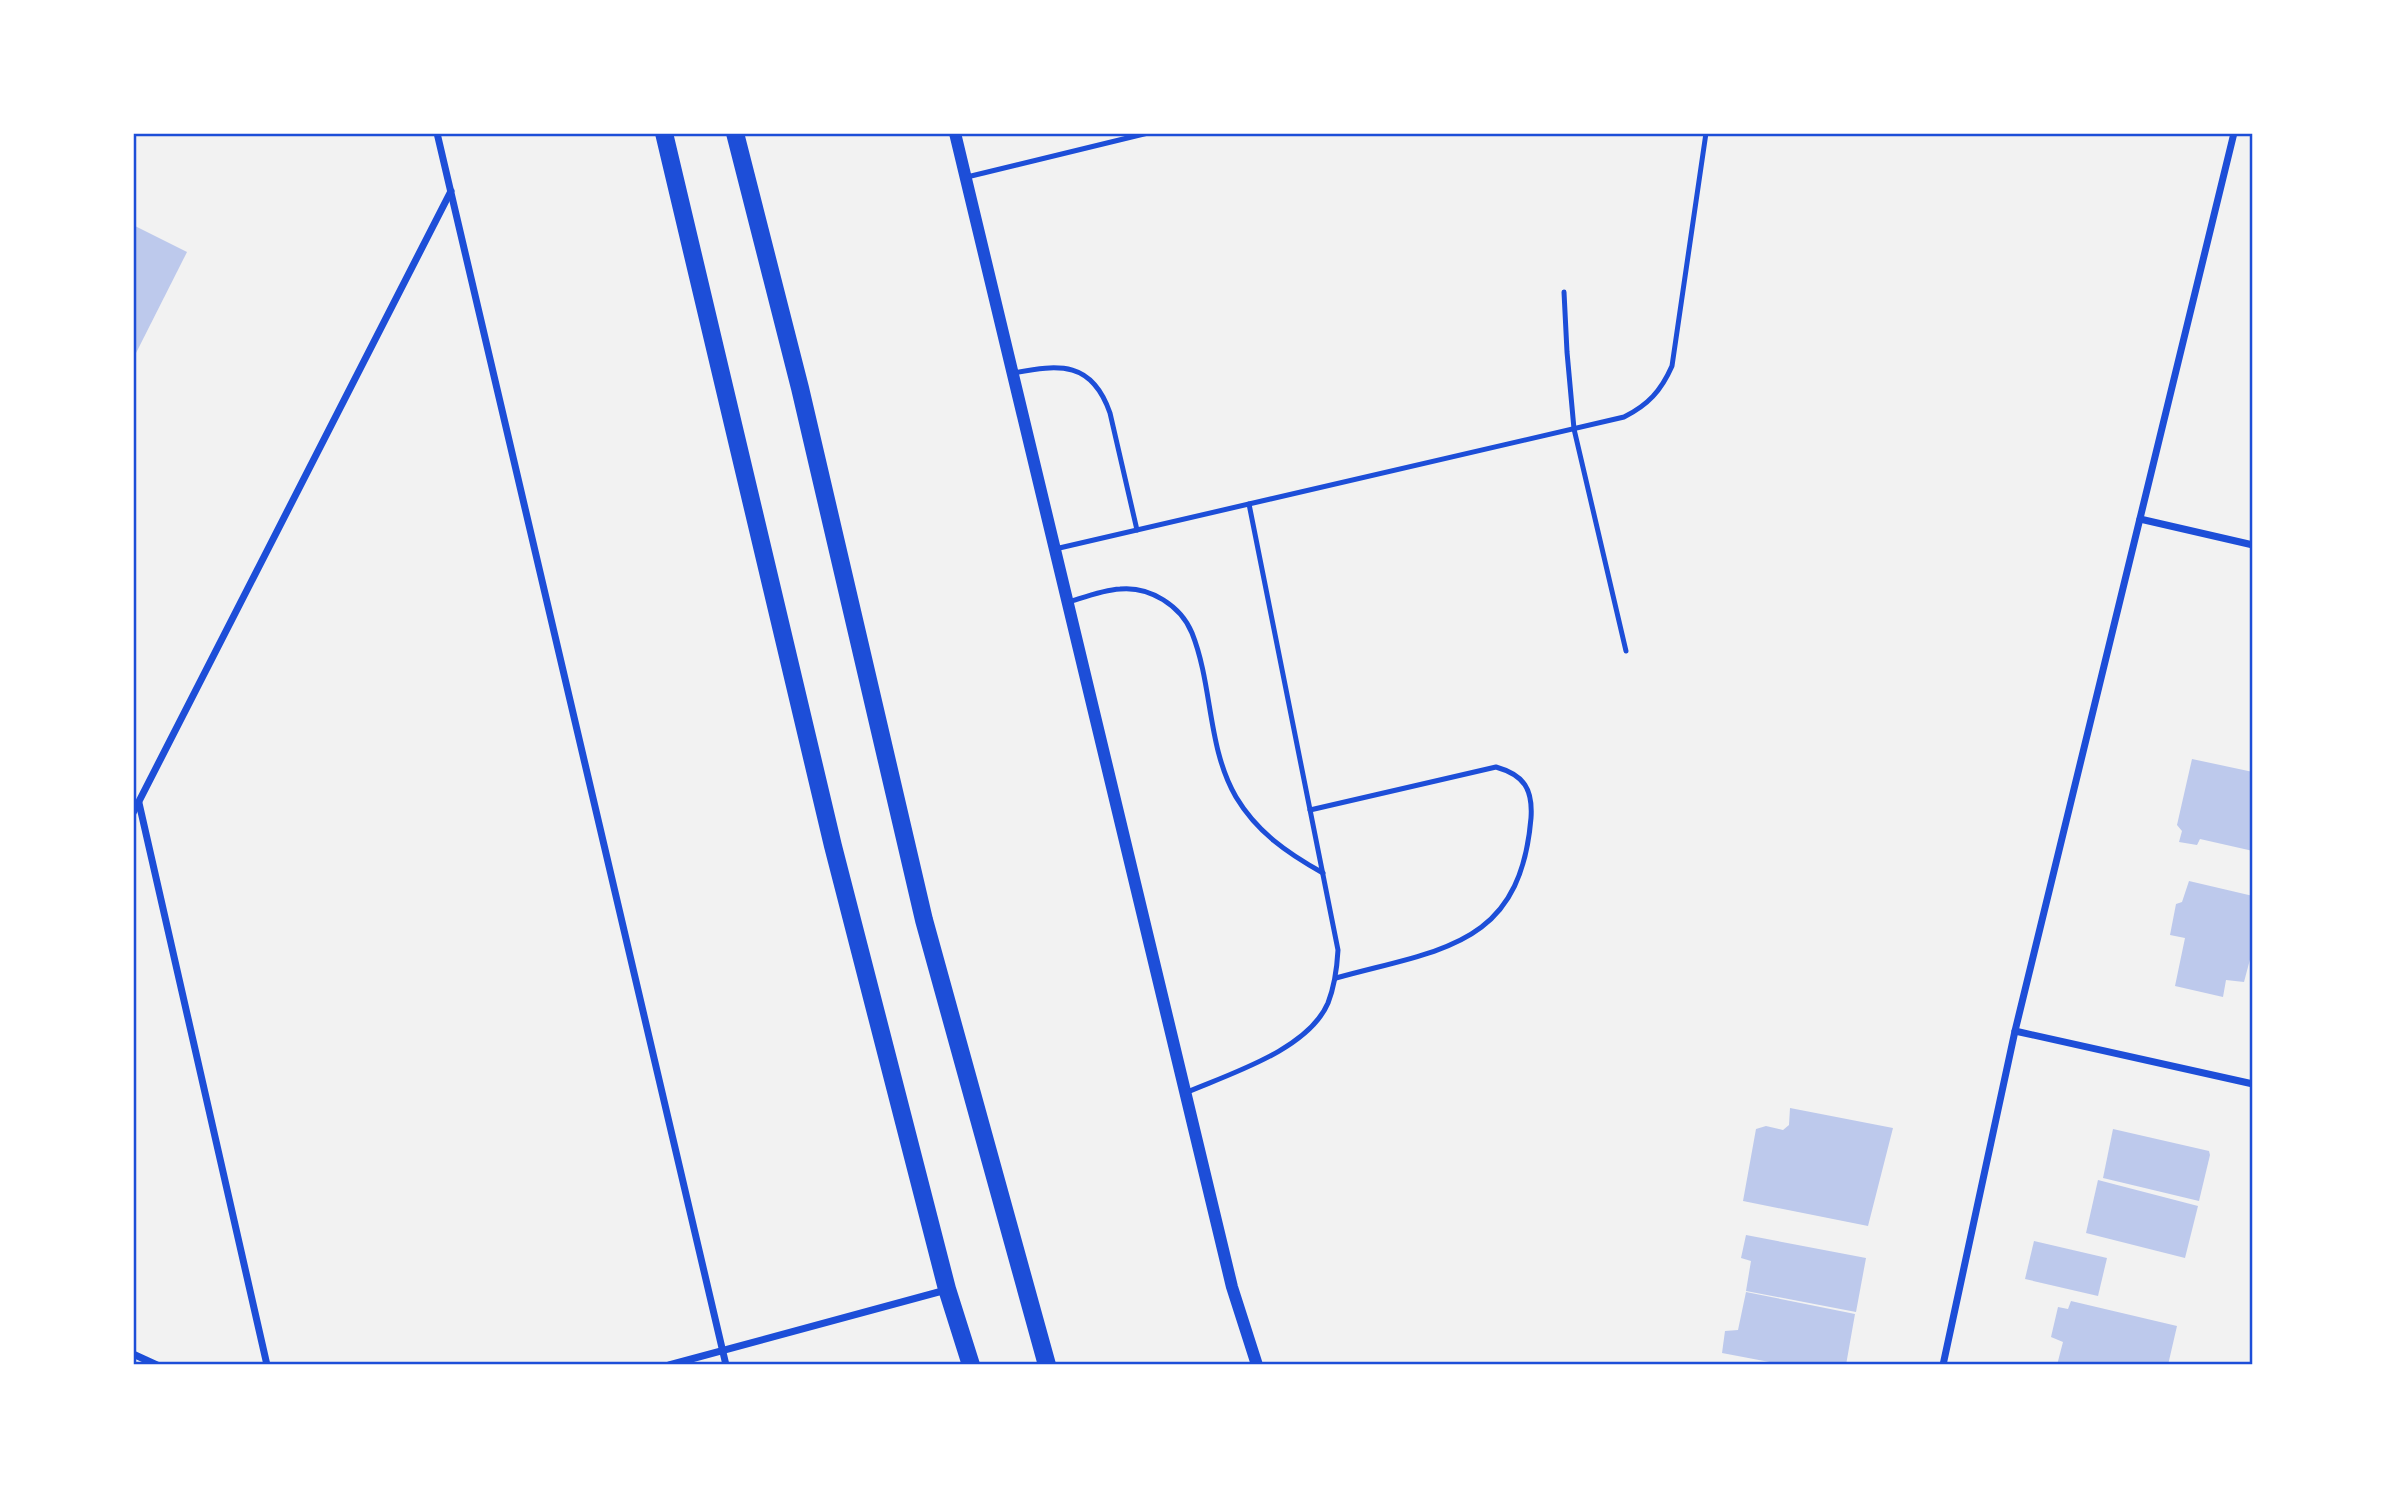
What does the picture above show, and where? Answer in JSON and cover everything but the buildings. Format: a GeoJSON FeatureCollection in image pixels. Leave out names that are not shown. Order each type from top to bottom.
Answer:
{"type":"FeatureCollection","features":[{"type":"Feature","properties":{"kind":"main road"},"geometry":{"type":"LineString","coordinates":[[664,133],[830,832],[947,1289],[971,1365]]}},
{"type":"Feature","properties":{"kind":"main road"},"geometry":{"type":"LineString","coordinates":[[735,133],[800,388],[924,920],[1047,1365]]}},
{"type":"Feature","properties":{"kind":"street"},"geometry":{"type":"LineString","coordinates":[[437,133],[726,1365]]}},
{"type":"Feature","properties":{"kind":"street"},"geometry":{"type":"LineString","coordinates":[[955,133],[1232,1287],[1258,1365]]}},
{"type":"Feature","properties":{"kind":"street"},"geometry":{"type":"LineString","coordinates":[[1943,1365],[2015,1031],[2234,133]]}},
{"type":"Feature","properties":{"kind":"street"},"geometry":{"type":"LineString","coordinates":[[133,813],[451,191]]}},
{"type":"Feature","properties":{"kind":"street"},"geometry":{"type":"LineString","coordinates":[[2140,519],[2253,545]]}},
{"type":"Feature","properties":{"kind":"street"},"geometry":{"type":"LineString","coordinates":[[139,802],[267,1365]]}},
{"type":"Feature","properties":{"kind":"street"},"geometry":{"type":"LineString","coordinates":[[2015,1031],[2253,1084]]}},
{"type":"Feature","properties":{"kind":"street"},"geometry":{"type":"LineString","coordinates":[[669,1365],[947,1289]]}},
{"type":"Feature","properties":{"kind":"street"},"geometry":{"type":"LineString","coordinates":[[133,1354],[157,1365]]}},
{"type":"Feature","properties":{"kind":"lane"},"geometry":{"type":"LineString","coordinates":[[966,177],[1148,133]]}},
{"type":"Feature","properties":{"kind":"lane"},"geometry":{"type":"LineString","coordinates":[[1055,549],[1625,417],[1640,409],[1654,398],[1665,383],[1672,366],[1706,133]]}},
{"type":"Feature","properties":{"kind":"lane"},"geometry":{"type":"LineString","coordinates":[[1564,292],[1574,429],[1626,651]]}},
{"type":"Feature","properties":{"kind":"lane"},"geometry":{"type":"LineString","coordinates":[[1013,373],[1055,366],[1070,369],[1096,385],[1105,398],[1110,413],[1137,530]]}},
{"type":"Feature","properties":{"kind":"lane"},"geometry":{"type":"LineString","coordinates":[[1185,1093],[1289,1046],[1311,1028],[1327,1005],[1336,978],[1338,950],[1250,504]]}},
{"type":"Feature","properties":{"kind":"lane"},"geometry":{"type":"LineString","coordinates":[[1069,602],[1122,588],[1143,591],[1164,599],[1180,613],[1192,631],[1220,760],[1236,796],[1259,828],[1288,854],[1322,873]]}},
{"type":"Feature","properties":{"kind":"lane"},"geometry":{"type":"LineString","coordinates":[[1310,810],[1496,767],[1521,779],[1531,799],[1530,830],[1517,880],[1508,900],[1488,923],[1462,941],[1443,949],[1336,978]]}}]}
